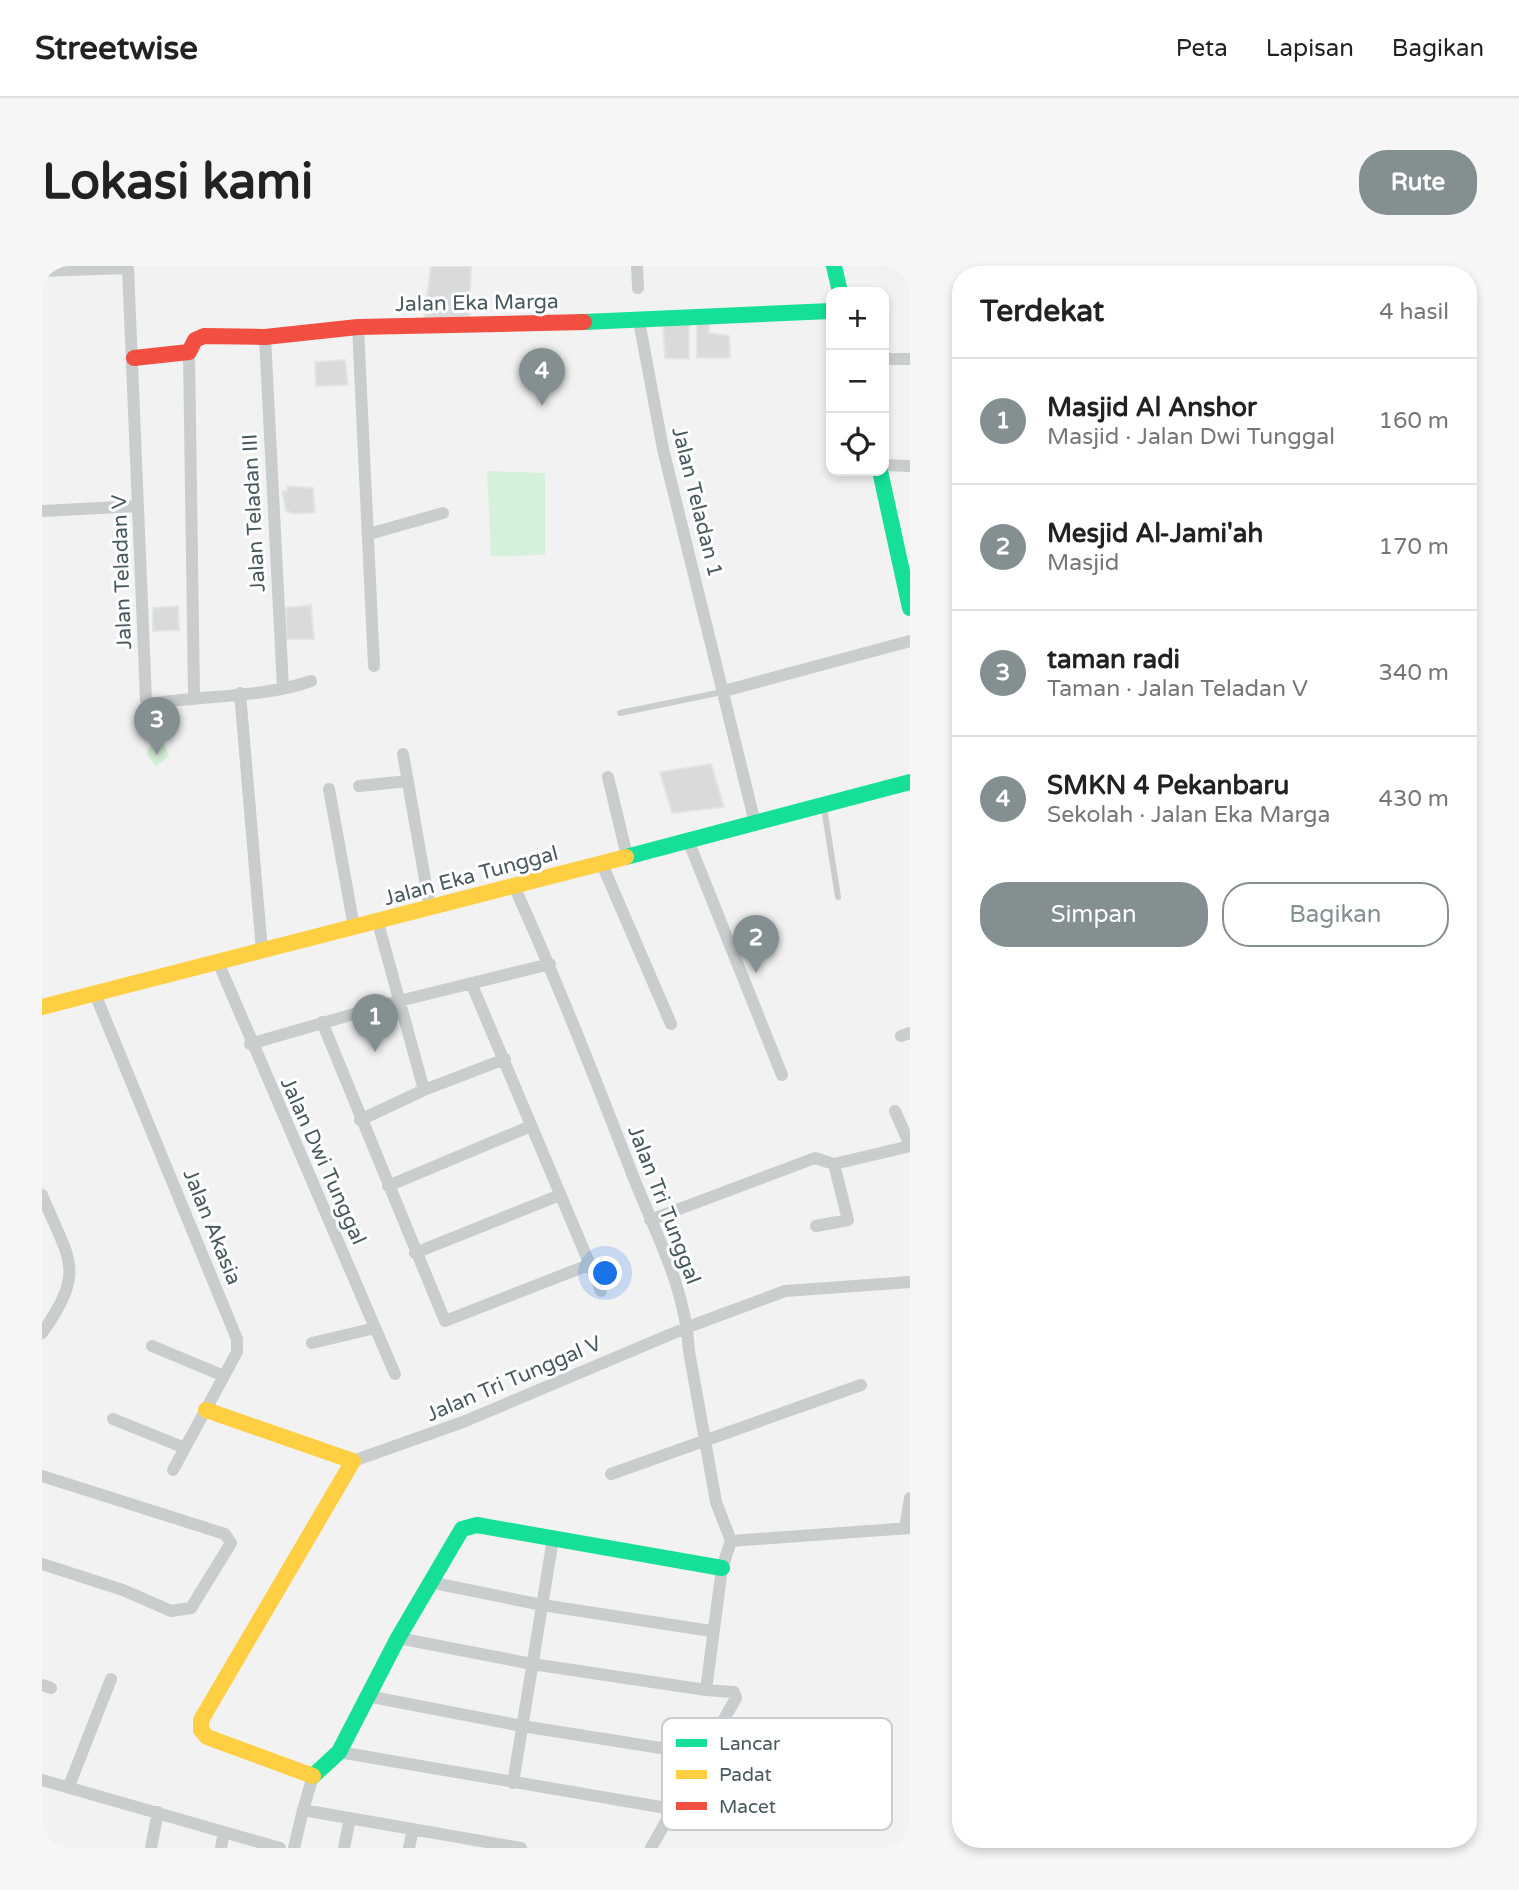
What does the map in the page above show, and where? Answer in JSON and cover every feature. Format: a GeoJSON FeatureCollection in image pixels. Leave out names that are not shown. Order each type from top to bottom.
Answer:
{"type":"FeatureCollection","features":[{"type":"Feature","properties":{"kind":"street"},"geometry":{"type":"LineString","coordinates":[[637,266],[638,288]]}},
{"type":"Feature","properties":{"kind":"street"},"geometry":{"type":"LineString","coordinates":[[834,266],[839,287]]}},
{"type":"Feature","properties":{"kind":"street","name":"Jalan Teladan V"},"geometry":{"type":"LineString","coordinates":[[42,271],[128,268],[130,274],[146,700],[150,704],[194,696],[283,688],[311,681]]}},
{"type":"Feature","properties":{"kind":"street","name":"Jalan Eka Marga"},"geometry":{"type":"LineString","coordinates":[[134,358],[189,352],[195,340],[204,336],[265,337],[358,327],[639,321],[826,311]]}},
{"type":"Feature","properties":{"kind":"street","name":"Jalan Teladan 1"},"geometry":{"type":"LineString","coordinates":[[639,321],[663,449],[755,823]]}},
{"type":"Feature","properties":{"kind":"street"},"geometry":{"type":"LineString","coordinates":[[358,327],[374,666]]}},
{"type":"Feature","properties":{"kind":"street","name":"Jalan Teladan III"},"geometry":{"type":"LineString","coordinates":[[265,337],[283,688]]}},
{"type":"Feature","properties":{"kind":"street"},"geometry":{"type":"LineString","coordinates":[[189,352],[194,696]]}},
{"type":"Feature","properties":{"kind":"street"},"geometry":{"type":"LineString","coordinates":[[889,359],[910,359]]}},
{"type":"Feature","properties":{"kind":"street"},"geometry":{"type":"LineString","coordinates":[[889,465],[910,466]]}},
{"type":"Feature","properties":{"kind":"street"},"geometry":{"type":"LineString","coordinates":[[881,476],[910,608]]}},
{"type":"Feature","properties":{"kind":"street"},"geometry":{"type":"LineString","coordinates":[[42,511],[138,506]]}},
{"type":"Feature","properties":{"kind":"street"},"geometry":{"type":"LineString","coordinates":[[369,534],[443,513]]}},
{"type":"Feature","properties":{"kind":"street"},"geometry":{"type":"LineString","coordinates":[[724,691],[910,641]]}},
{"type":"Feature","properties":{"kind":"street"},"geometry":{"type":"LineString","coordinates":[[240,693],[262,951]]}},
{"type":"Feature","properties":{"kind":"street"},"geometry":{"type":"LineString","coordinates":[[403,754],[430,908]]}},
{"type":"Feature","properties":{"kind":"street"},"geometry":{"type":"LineString","coordinates":[[608,777],[627,856]]}},
{"type":"Feature","properties":{"kind":"street"},"geometry":{"type":"LineString","coordinates":[[359,786],[408,781]]}},
{"type":"Feature","properties":{"kind":"street","name":"Jalan Eka Tunggal"},"geometry":{"type":"LineString","coordinates":[[42,1007],[378,923],[910,782]]}},
{"type":"Feature","properties":{"kind":"street"},"geometry":{"type":"LineString","coordinates":[[329,789],[354,927]]}},
{"type":"Feature","properties":{"kind":"street"},"geometry":{"type":"LineString","coordinates":[[688,840],[782,1075]]}},
{"type":"Feature","properties":{"kind":"street"},"geometry":{"type":"LineString","coordinates":[[602,864],[671,1024]]}},
{"type":"Feature","properties":{"kind":"street","name":"Jalan Tri Tunggal"},"geometry":{"type":"LineString","coordinates":[[514,886],[550,964],[650,1220],[659,1233],[688,1326],[689,1351],[716,1502],[731,1541]]}},
{"type":"Feature","properties":{"kind":"street"},"geometry":{"type":"LineString","coordinates":[[378,923],[424,1090]]}},
{"type":"Feature","properties":{"kind":"street","name":"Jalan Dwi Tunggal"},"geometry":{"type":"LineString","coordinates":[[218,962],[250,1044],[395,1374]]}},
{"type":"Feature","properties":{"kind":"street"},"geometry":{"type":"LineString","coordinates":[[250,1044],[399,1001],[550,964]]}},
{"type":"Feature","properties":{"kind":"street"},"geometry":{"type":"LineString","coordinates":[[472,985],[601,1291]]}},
{"type":"Feature","properties":{"kind":"street","name":"Jalan Akasia"},"geometry":{"type":"LineString","coordinates":[[95,994],[237,1339],[237,1352],[173,1471]]}},
{"type":"Feature","properties":{"kind":"street"},"geometry":{"type":"LineString","coordinates":[[322,1022],[360,1120],[445,1321],[591,1265]]}},
{"type":"Feature","properties":{"kind":"street"},"geometry":{"type":"LineString","coordinates":[[360,1120],[424,1090],[505,1059]]}},
{"type":"Feature","properties":{"kind":"street"},"geometry":{"type":"LineString","coordinates":[[650,1220],[815,1158],[834,1164],[910,1146],[895,1111]]}},
{"type":"Feature","properties":{"kind":"street"},"geometry":{"type":"LineString","coordinates":[[388,1186],[531,1126]]}},
{"type":"Feature","properties":{"kind":"street"},"geometry":{"type":"LineString","coordinates":[[816,1226],[848,1220],[834,1164]]}},
{"type":"Feature","properties":{"kind":"street"},"geometry":{"type":"LineString","coordinates":[[42,1195],[71,1268],[63,1303],[44,1327]]}},
{"type":"Feature","properties":{"kind":"street"},"geometry":{"type":"LineString","coordinates":[[415,1253],[560,1195]]}},
{"type":"Feature","properties":{"kind":"street","name":"Jalan Tri Tunggal V"},"geometry":{"type":"LineString","coordinates":[[352,1461],[463,1422],[688,1326],[785,1291],[910,1282]]}},
{"type":"Feature","properties":{"kind":"street"},"geometry":{"type":"LineString","coordinates":[[312,1343],[375,1328]]}},
{"type":"Feature","properties":{"kind":"street"},"geometry":{"type":"LineString","coordinates":[[152,1346],[224,1376]]}},
{"type":"Feature","properties":{"kind":"street"},"geometry":{"type":"LineString","coordinates":[[611,1474],[861,1385]]}},
{"type":"Feature","properties":{"kind":"street"},"geometry":{"type":"LineString","coordinates":[[206,1410],[352,1461],[276,1598],[201,1720],[201,1730],[207,1737],[313,1776]]}},
{"type":"Feature","properties":{"kind":"street"},"geometry":{"type":"LineString","coordinates":[[113,1419],[185,1448]]}},
{"type":"Feature","properties":{"kind":"street"},"geometry":{"type":"LineString","coordinates":[[42,1476],[225,1534],[231,1543],[191,1608],[171,1612],[123,1590],[42,1564]]}},
{"type":"Feature","properties":{"kind":"street"},"geometry":{"type":"LineString","coordinates":[[706,1690],[711,1631],[722,1568],[731,1541],[907,1528],[910,1497]]}},
{"type":"Feature","properties":{"kind":"street"},"geometry":{"type":"LineString","coordinates":[[294,1848],[313,1776],[339,1752],[398,1638],[462,1529],[477,1525],[722,1568]]}},
{"type":"Feature","properties":{"kind":"street"},"geometry":{"type":"LineString","coordinates":[[513,1783],[552,1539]]}},
{"type":"Feature","properties":{"kind":"street"},"geometry":{"type":"LineString","coordinates":[[429,1583],[542,1605],[711,1631]]}},
{"type":"Feature","properties":{"kind":"street"},"geometry":{"type":"LineString","coordinates":[[398,1638],[532,1664],[706,1690],[725,1690],[736,1695],[724,1718]]}},
{"type":"Feature","properties":{"kind":"street"},"geometry":{"type":"LineString","coordinates":[[69,1786],[111,1679]]}},
{"type":"Feature","properties":{"kind":"street"},"geometry":{"type":"LineString","coordinates":[[368,1696],[522,1726],[662,1748]]}},
{"type":"Feature","properties":{"kind":"street"},"geometry":{"type":"LineString","coordinates":[[339,1752],[662,1807]]}},
{"type":"Feature","properties":{"kind":"street"},"geometry":{"type":"LineString","coordinates":[[42,1780],[280,1848]]}},
{"type":"Feature","properties":{"kind":"street"},"geometry":{"type":"LineString","coordinates":[[303,1810],[413,1829],[468,1844],[521,1848]]}},
{"type":"Feature","properties":{"kind":"street"},"geometry":{"type":"LineString","coordinates":[[151,1848],[158,1812]]}},
{"type":"Feature","properties":{"kind":"street"},"geometry":{"type":"LineString","coordinates":[[344,1848],[350,1818]]}},
{"type":"Feature","properties":{"kind":"street"},"geometry":{"type":"LineString","coordinates":[[651,1848],[662,1828]]}},
{"type":"Feature","properties":{"kind":"street"},"geometry":{"type":"LineString","coordinates":[[409,1848],[413,1829]]}},
{"type":"Feature","properties":{"kind":"street"},"geometry":{"type":"LineString","coordinates":[[221,1848],[224,1832]]}},
{"type":"Feature","properties":{"kind":"lane"},"geometry":{"type":"LineString","coordinates":[[620,713],[724,691]]}},
{"type":"Feature","properties":{"kind":"lane"},"geometry":{"type":"LineString","coordinates":[[824,803],[838,897]]}},
{"type":"Feature","properties":{"kind":"green space"},"geometry":{"type":"Polygon","coordinates":[[[487,471],[545,473],[545,555],[491,556],[487,471]]]}},
{"type":"Feature","properties":{"kind":"green space"},"geometry":{"type":"Polygon","coordinates":[[[152,743],[164,743],[169,756],[156,767],[146,753],[152,743]]]}},
{"type":"Feature","properties":{"kind":"building"},"geometry":{"type":"Polygon","coordinates":[[[431,266],[471,266],[469,317],[424,319],[431,266]]]}},
{"type":"Feature","properties":{"kind":"building"},"geometry":{"type":"Polygon","coordinates":[[[663,324],[689,324],[689,359],[665,358],[663,324]]]}},
{"type":"Feature","properties":{"kind":"building"},"geometry":{"type":"Polygon","coordinates":[[[697,324],[710,324],[708,333],[729,336],[730,358],[697,358],[697,324]]]}},
{"type":"Feature","properties":{"kind":"building"},"geometry":{"type":"Polygon","coordinates":[[[345,360],[348,385],[316,386],[315,362],[345,360]]]}},
{"type":"Feature","properties":{"kind":"building"},"geometry":{"type":"Polygon","coordinates":[[[287,486],[313,488],[315,512],[295,514],[286,511],[282,491],[287,491],[287,486]]]}},
{"type":"Feature","properties":{"kind":"building"},"geometry":{"type":"Polygon","coordinates":[[[311,605],[314,639],[286,639],[286,608],[311,605]]]}},
{"type":"Feature","properties":{"kind":"building"},"geometry":{"type":"Polygon","coordinates":[[[178,606],[179,630],[153,631],[153,608],[178,606]]]}},
{"type":"Feature","properties":{"kind":"building"},"geometry":{"type":"Polygon","coordinates":[[[711,764],[724,807],[672,813],[660,772],[711,764]]]}},
{"type":"Feature","properties":{"kind":"traffic: fast"},"geometry":{"type":"LineString","coordinates":[[834,266],[839,287]]}},
{"type":"Feature","properties":{"kind":"traffic: fast"},"geometry":{"type":"LineString","coordinates":[[584,322],[826,311]]}},
{"type":"Feature","properties":{"kind":"traffic: fast"},"geometry":{"type":"LineString","coordinates":[[881,476],[910,608]]}},
{"type":"Feature","properties":{"kind":"traffic: fast"},"geometry":{"type":"LineString","coordinates":[[626,857],[910,782]]}},
{"type":"Feature","properties":{"kind":"traffic: fast"},"geometry":{"type":"LineString","coordinates":[[313,1776],[339,1752],[398,1638],[462,1529],[477,1525],[722,1568]]}},
{"type":"Feature","properties":{"kind":"traffic: slow"},"geometry":{"type":"LineString","coordinates":[[42,1007],[626,857]]}},
{"type":"Feature","properties":{"kind":"traffic: slow"},"geometry":{"type":"LineString","coordinates":[[206,1410],[353,1461],[201,1720],[201,1730],[207,1737],[313,1776]]}},
{"type":"Feature","properties":{"kind":"traffic: jam"},"geometry":{"type":"LineString","coordinates":[[134,358],[189,352],[195,340],[204,336],[265,337],[358,327],[584,322]]}},
{"type":"Feature","properties":{"kind":"place","name":"SMKN 4 Pekanbaru"},"geometry":{"type":"Point","coordinates":[542,406]}},
{"type":"Feature","properties":{"kind":"place","name":"taman radi"},"geometry":{"type":"Point","coordinates":[157,755]}},
{"type":"Feature","properties":{"kind":"place","name":"Mesjid Al-Jami'ah"},"geometry":{"type":"Point","coordinates":[756,973]}},
{"type":"Feature","properties":{"kind":"place","name":"Masjid Al Anshor"},"geometry":{"type":"Point","coordinates":[375,1052]}}]}
